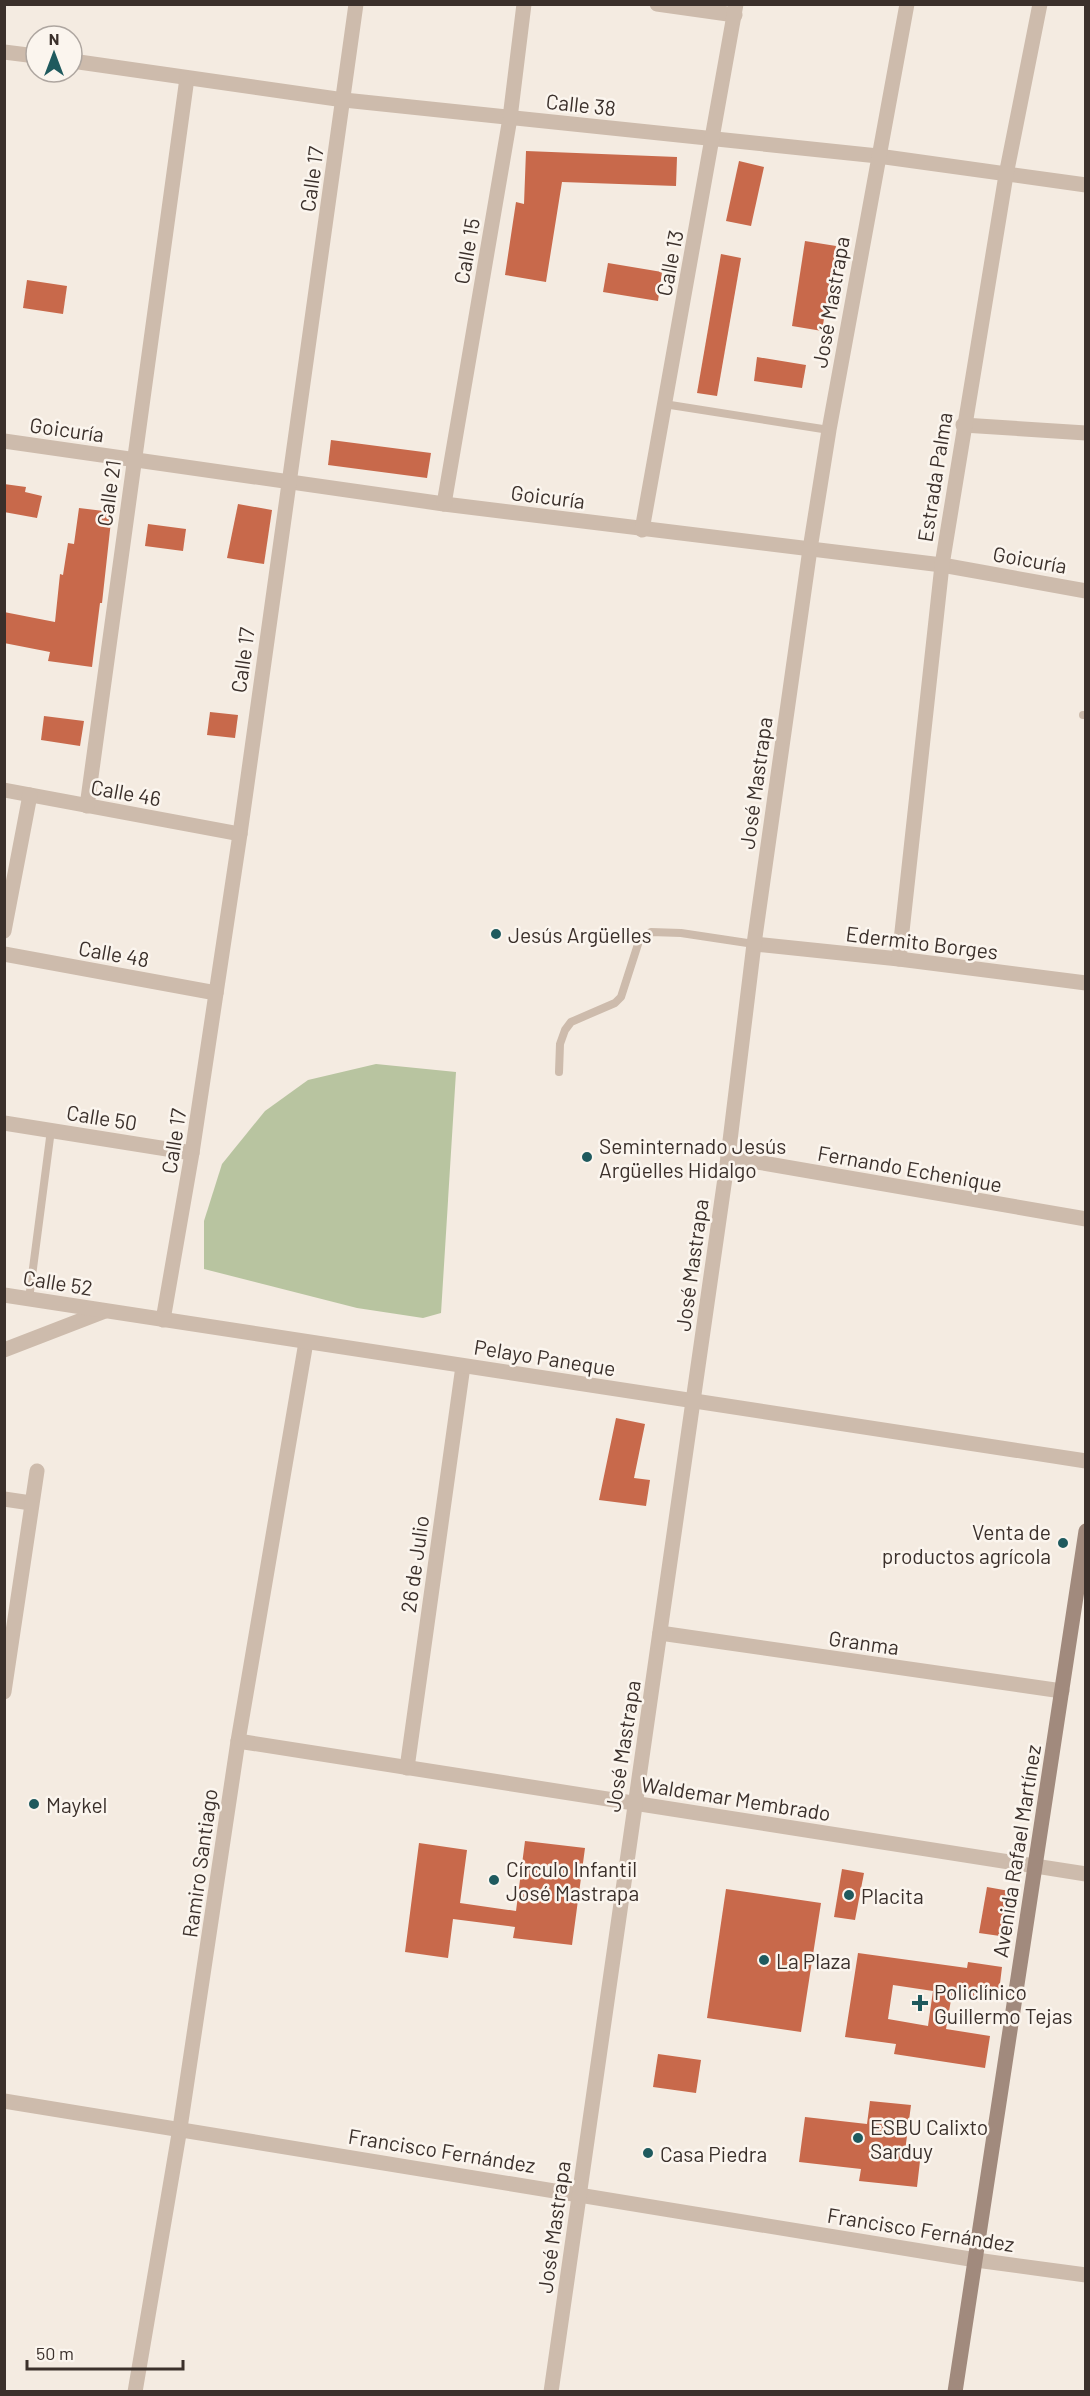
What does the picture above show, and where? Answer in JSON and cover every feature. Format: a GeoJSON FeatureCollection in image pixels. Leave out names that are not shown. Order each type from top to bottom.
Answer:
{"type":"FeatureCollection","features":[{"type":"Feature","properties":{"kind":"main road","name":"Avenida Rafael Martínez"},"geometry":{"type":"LineString","coordinates":[[955,2391],[1086,1531]]}},
{"type":"Feature","properties":{"kind":"street","name":"Calle 17"},"geometry":{"type":"LineString","coordinates":[[163,1320],[192,1153],[240,834],[356,4]]}},
{"type":"Feature","properties":{"kind":"street","name":"Calle 15"},"geometry":{"type":"LineString","coordinates":[[444,504],[510,118],[524,4]]}},
{"type":"Feature","properties":{"kind":"street"},"geometry":{"type":"LineString","coordinates":[[657,4],[735,10]]}},
{"type":"Feature","properties":{"kind":"street","name":"José Mastrapa"},"geometry":{"type":"LineString","coordinates":[[551,2391],[728,1158],[754,945],[810,549],[829,430],[907,4]]}},
{"type":"Feature","properties":{"kind":"street","name":"Estrada Palma"},"geometry":{"type":"LineString","coordinates":[[899,959],[942,565],[963,425],[1006,175],[1040,4]]}},
{"type":"Feature","properties":{"kind":"street","name":"Calle 13"},"geometry":{"type":"LineString","coordinates":[[642,530],[714,138],[735,10]]}},
{"type":"Feature","properties":{"kind":"street"},"geometry":{"type":"LineString","coordinates":[[4,51],[24,54]]}},
{"type":"Feature","properties":{"kind":"street","name":"Calle 38"},"geometry":{"type":"LineString","coordinates":[[84,63],[344,100],[878,156],[1086,185]]}},
{"type":"Feature","properties":{"kind":"street","name":"Calle 21"},"geometry":{"type":"LineString","coordinates":[[87,806],[187,78]]}},
{"type":"Feature","properties":{"kind":"street"},"geometry":{"type":"LineString","coordinates":[[963,425],[1086,433]]}},
{"type":"Feature","properties":{"kind":"street","name":"Goicuría"},"geometry":{"type":"LineString","coordinates":[[4,441],[444,504],[942,565],[1086,591]]}},
{"type":"Feature","properties":{"kind":"street","name":"Calle 46"},"geometry":{"type":"LineString","coordinates":[[4,790],[240,834]]}},
{"type":"Feature","properties":{"kind":"street"},"geometry":{"type":"LineString","coordinates":[[4,932],[30,795]]}},
{"type":"Feature","properties":{"kind":"street","name":"Edermito Borges"},"geometry":{"type":"LineString","coordinates":[[754,945],[899,959],[1086,983]]}},
{"type":"Feature","properties":{"kind":"street","name":"Calle 48"},"geometry":{"type":"LineString","coordinates":[[4,954],[216,993]]}},
{"type":"Feature","properties":{"kind":"street","name":"Calle 50"},"geometry":{"type":"LineString","coordinates":[[4,1123],[192,1153]]}},
{"type":"Feature","properties":{"kind":"street","name":"Fernando Echenique"},"geometry":{"type":"LineString","coordinates":[[728,1158],[1086,1219]]}},
{"type":"Feature","properties":{"kind":"street","name":"Calle 52"},"geometry":{"type":"LineString","coordinates":[[4,1295],[105,1311]]}},
{"type":"Feature","properties":{"kind":"street","name":"Pelayo Paneque"},"geometry":{"type":"LineString","coordinates":[[4,1350],[105,1311],[1086,1461]]}},
{"type":"Feature","properties":{"kind":"street","name":"Ramiro Santiago"},"geometry":{"type":"LineString","coordinates":[[135,2391],[180,2128],[238,1741],[306,1342]]}},
{"type":"Feature","properties":{"kind":"street","name":"26 de Julio"},"geometry":{"type":"LineString","coordinates":[[407,1768],[462,1366]]}},
{"type":"Feature","properties":{"kind":"street"},"geometry":{"type":"LineString","coordinates":[[4,1692],[6,1664],[37,1471]]}},
{"type":"Feature","properties":{"kind":"street"},"geometry":{"type":"LineString","coordinates":[[4,1499],[31,1503]]}},
{"type":"Feature","properties":{"kind":"street","name":"Granma"},"geometry":{"type":"LineString","coordinates":[[660,1634],[1062,1691]]}},
{"type":"Feature","properties":{"kind":"street","name":"Waldemar Membrado"},"geometry":{"type":"LineString","coordinates":[[238,1741],[1086,1874]]}},
{"type":"Feature","properties":{"kind":"street","name":"Francisco Fernández"},"geometry":{"type":"LineString","coordinates":[[4,2101],[976,2260],[1086,2275]]}},
{"type":"Feature","properties":{"kind":"lane"},"geometry":{"type":"LineString","coordinates":[[664,404],[829,430]]}},
{"type":"Feature","properties":{"kind":"lane"},"geometry":{"type":"LineString","coordinates":[[559,1072],[560,1044],[564,1030],[571,1022],[615,1003],[621,997],[639,941],[651,932],[681,933],[754,945]]}},
{"type":"Feature","properties":{"kind":"lane"},"geometry":{"type":"LineString","coordinates":[[30,1299],[51,1130]]}},
{"type":"Feature","properties":{"kind":"green space"},"geometry":{"type":"Polygon","coordinates":[[[376,1064],[456,1072],[441,1313],[423,1318],[357,1308],[204,1269],[204,1221],[222,1164],[265,1111],[308,1080],[376,1064]]]}},
{"type":"Feature","properties":{"kind":"building"},"geometry":{"type":"Polygon","coordinates":[[[526,151],[677,157],[676,186],[562,182],[546,282],[505,275],[516,202],[524,204],[526,151]]]}},
{"type":"Feature","properties":{"kind":"building"},"geometry":{"type":"Polygon","coordinates":[[[739,161],[764,167],[751,226],[726,221],[739,161]]]}},
{"type":"Feature","properties":{"kind":"building"},"geometry":{"type":"Polygon","coordinates":[[[805,241],[836,246],[822,331],[792,326],[805,241]]]}},
{"type":"Feature","properties":{"kind":"building"},"geometry":{"type":"Polygon","coordinates":[[[721,254],[741,258],[717,396],[697,393],[721,254]]]}},
{"type":"Feature","properties":{"kind":"building"},"geometry":{"type":"Polygon","coordinates":[[[608,263],[662,272],[658,301],[603,292],[608,263]]]}},
{"type":"Feature","properties":{"kind":"building"},"geometry":{"type":"Polygon","coordinates":[[[27,280],[67,286],[63,314],[23,308],[27,280]]]}},
{"type":"Feature","properties":{"kind":"building"},"geometry":{"type":"Polygon","coordinates":[[[757,357],[806,365],[802,388],[754,381],[757,357]]]}},
{"type":"Feature","properties":{"kind":"building"},"geometry":{"type":"Polygon","coordinates":[[[331,440],[431,453],[427,478],[328,465],[331,440]]]}},
{"type":"Feature","properties":{"kind":"building"},"geometry":{"type":"Polygon","coordinates":[[[4,484],[26,487],[25,492],[42,496],[37,518],[4,512],[4,484]]]}},
{"type":"Feature","properties":{"kind":"building"},"geometry":{"type":"Polygon","coordinates":[[[238,504],[272,510],[264,564],[227,558],[238,504]]]}},
{"type":"Feature","properties":{"kind":"building"},"geometry":{"type":"Polygon","coordinates":[[[79,508],[112,512],[92,667],[48,661],[50,652],[4,643],[4,612],[55,622],[60,574],[63,575],[68,543],[74,544],[79,508]]]}},
{"type":"Feature","properties":{"kind":"building"},"geometry":{"type":"Polygon","coordinates":[[[148,524],[186,529],[183,551],[145,546],[148,524]]]}},
{"type":"Feature","properties":{"kind":"building"},"geometry":{"type":"Polygon","coordinates":[[[210,712],[238,715],[235,738],[207,735],[210,712]]]}},
{"type":"Feature","properties":{"kind":"building"},"geometry":{"type":"Polygon","coordinates":[[[44,716],[84,721],[80,746],[41,740],[44,716]]]}},
{"type":"Feature","properties":{"kind":"building"},"geometry":{"type":"Polygon","coordinates":[[[616,1418],[645,1424],[634,1478],[650,1480],[646,1506],[599,1500],[616,1418]]]}},
{"type":"Feature","properties":{"kind":"building"},"geometry":{"type":"Polygon","coordinates":[[[525,1841],[585,1848],[572,1945],[513,1938],[515,1927],[453,1919],[448,1958],[405,1952],[419,1843],[467,1850],[460,1903],[516,1911],[525,1841]]]}},
{"type":"Feature","properties":{"kind":"building","name":"Placita"},"geometry":{"type":"Polygon","coordinates":[[[842,1869],[864,1873],[855,1920],[834,1917],[842,1869]]]}},
{"type":"Feature","properties":{"kind":"building"},"geometry":{"type":"Polygon","coordinates":[[[987,1887],[1015,1892],[1007,1937],[979,1933],[987,1887]]]}},
{"type":"Feature","properties":{"kind":"building","name":"La Plaza"},"geometry":{"type":"Polygon","coordinates":[[[726,1889],[821,1903],[801,2032],[707,2018],[726,1889]]]}},
{"type":"Feature","properties":{"kind":"building"},"geometry":{"type":"Polygon","coordinates":[[[858,1953],[967,1968],[968,1962],[1002,1967],[998,2000],[952,1994],[946,2029],[990,2036],[985,2068],[894,2054],[896,2044],[845,2037],[858,1953]],[[893,1985],[888,2019],[928,2026],[933,1991],[893,1985]]]}},
{"type":"Feature","properties":{"kind":"building"},"geometry":{"type":"Polygon","coordinates":[[[658,2054],[701,2060],[696,2093],[653,2087],[658,2054]]]}},
{"type":"Feature","properties":{"kind":"building"},"geometry":{"type":"Polygon","coordinates":[[[870,2101],[911,2105],[904,2159],[920,2161],[917,2187],[859,2181],[861,2169],[799,2162],[805,2117],[867,2124],[870,2101]]]}},
{"type":"Feature","properties":{"kind":"place","name":"Jesús Argüelles"},"geometry":{"type":"Point","coordinates":[496,934]}},
{"type":"Feature","properties":{"kind":"place","name":"Seminternado Jesús Argüelles Hidalgo"},"geometry":{"type":"Point","coordinates":[587,1157]}},
{"type":"Feature","properties":{"kind":"place","name":"Venta de productos agrícola"},"geometry":{"type":"Point","coordinates":[1063,1543]}},
{"type":"Feature","properties":{"kind":"place","name":"Maykel"},"geometry":{"type":"Point","coordinates":[34,1804]}},
{"type":"Feature","properties":{"kind":"place","name":"Círculo Infantil José Mastrapa"},"geometry":{"type":"Point","coordinates":[494,1880]}},
{"type":"Feature","properties":{"kind":"place","name":"Placita"},"geometry":{"type":"Point","coordinates":[849,1895]}},
{"type":"Feature","properties":{"kind":"place","name":"La Plaza"},"geometry":{"type":"Point","coordinates":[764,1960]}},
{"type":"Feature","properties":{"kind":"place","name":"Policlínico Guillermo Tejas"},"geometry":{"type":"Point","coordinates":[920,2003]}},
{"type":"Feature","properties":{"kind":"place","name":"ESBU Calixto Sarduy"},"geometry":{"type":"Point","coordinates":[858,2138]}},
{"type":"Feature","properties":{"kind":"place","name":"Casa Piedra"},"geometry":{"type":"Point","coordinates":[648,2153]}}]}
